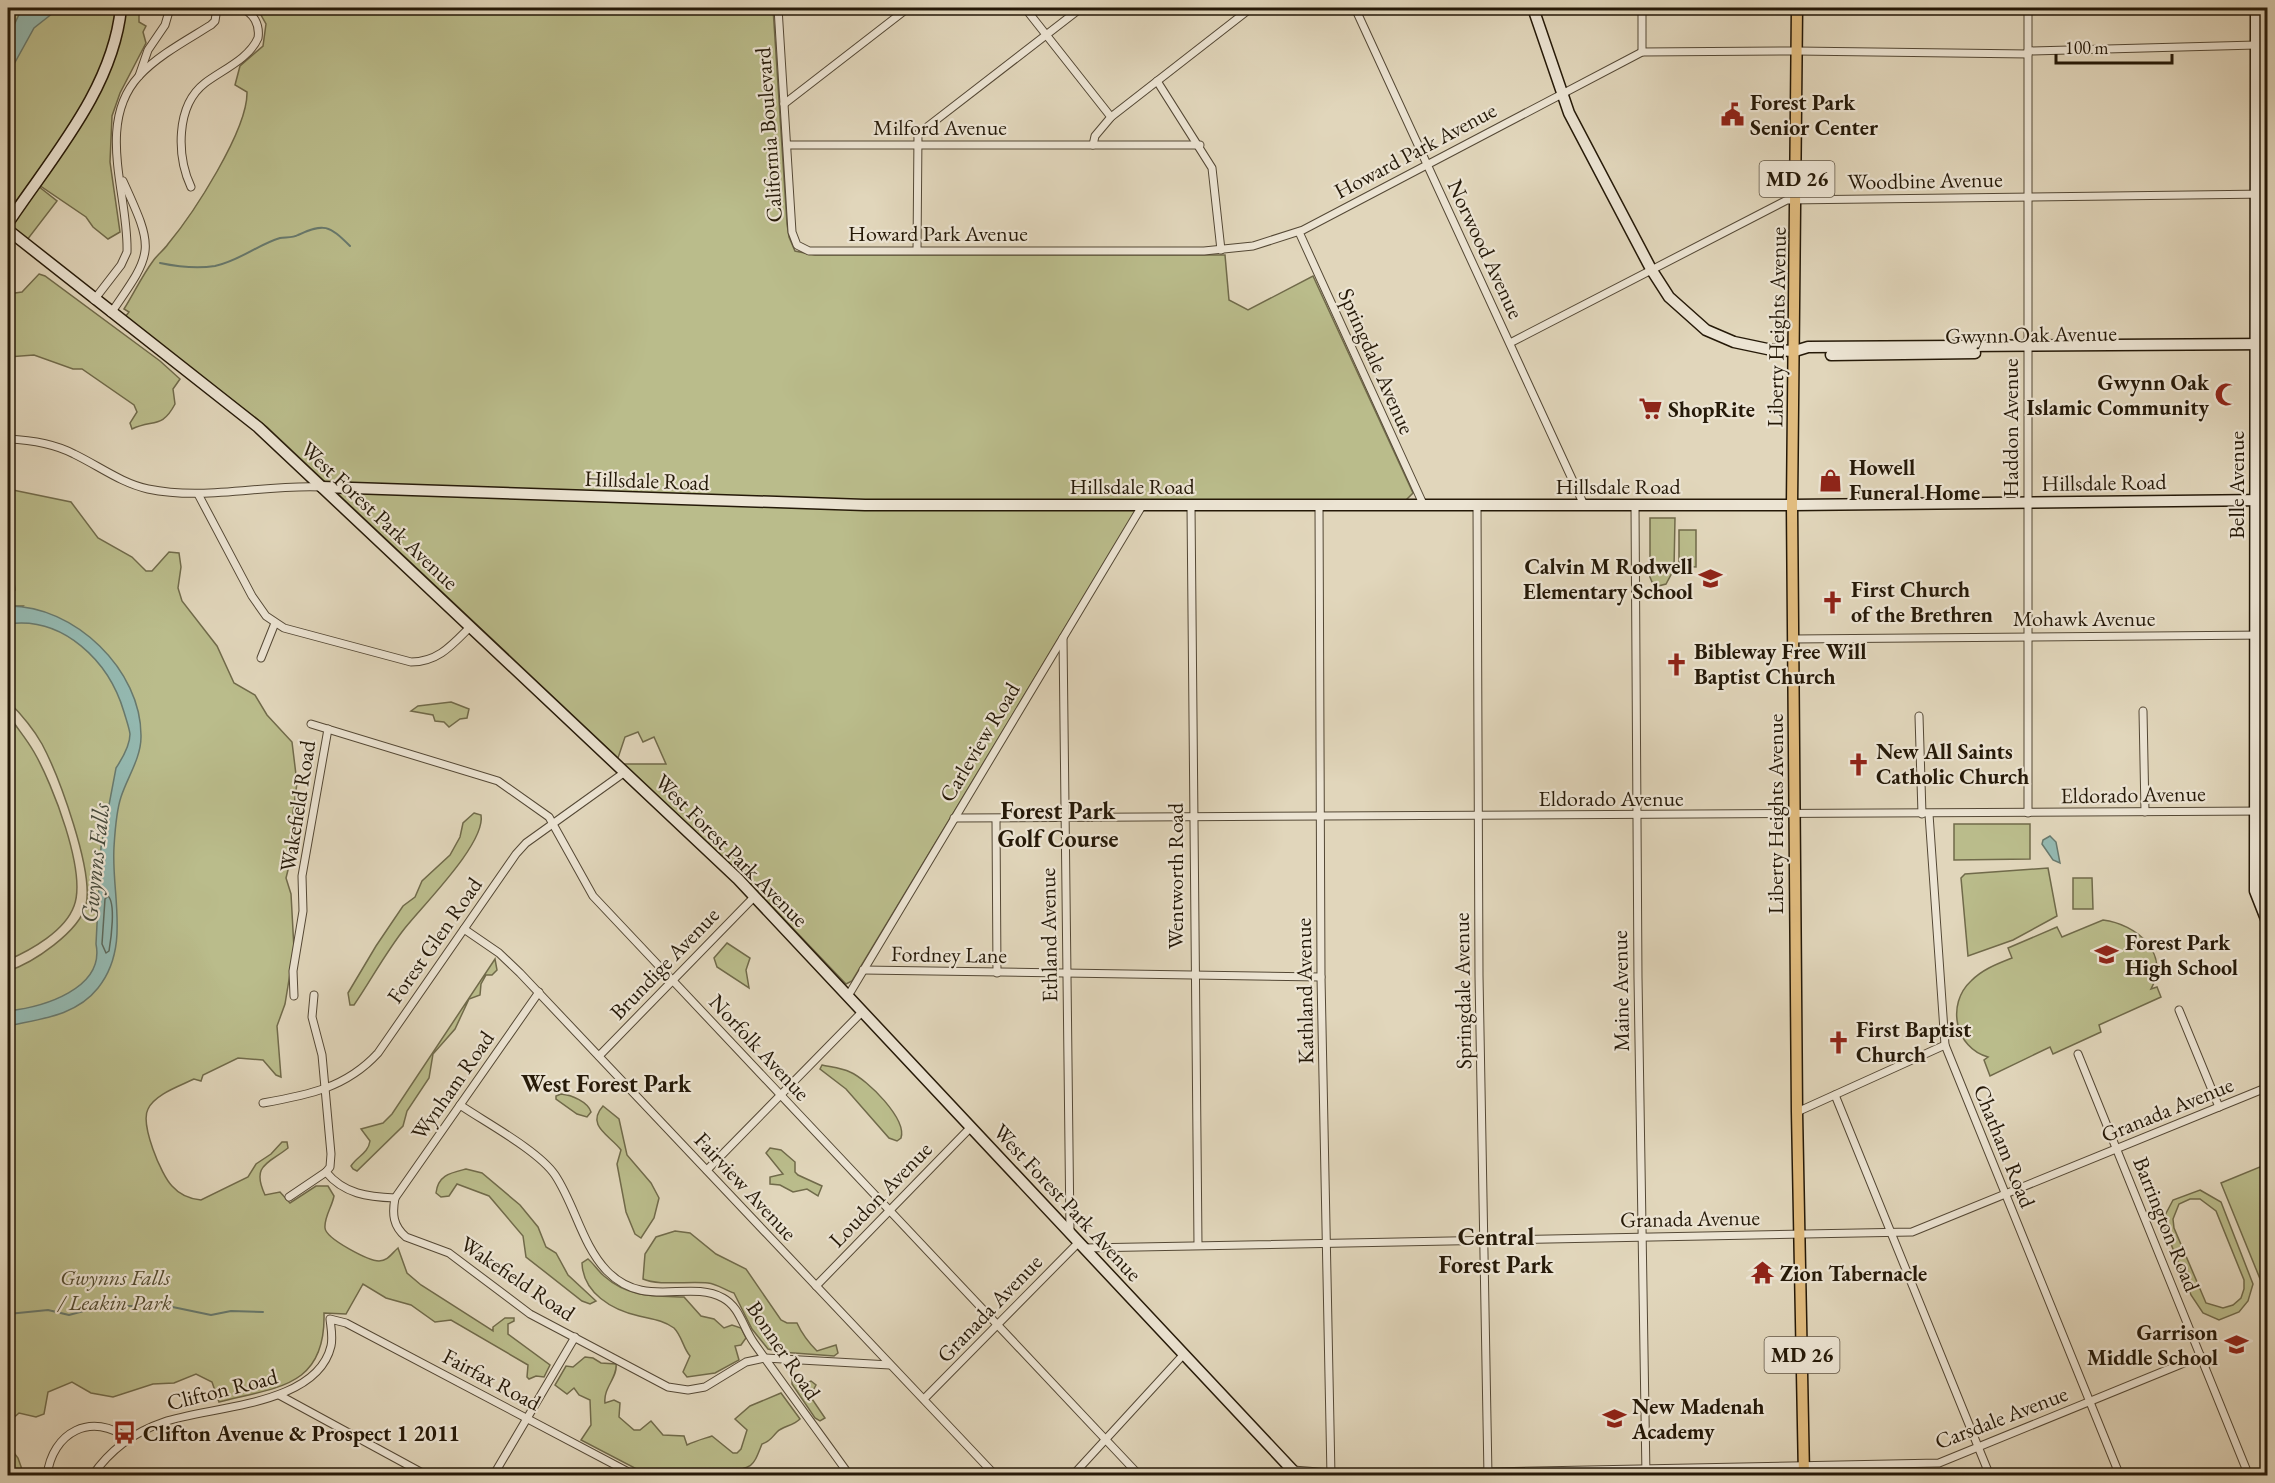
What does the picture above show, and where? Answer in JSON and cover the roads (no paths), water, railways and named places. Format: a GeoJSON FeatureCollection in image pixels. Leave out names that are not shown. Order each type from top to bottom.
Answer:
{"type":"FeatureCollection","features":[{"type":"Feature","properties":{"kind":"main road"},"geometry":{"type":"LineString","coordinates":[[8,223],[92,96],[115,40],[121,8]]}},
{"type":"Feature","properties":{"kind":"main road","name":"Gwynn Oak Avenue"},"geometry":{"type":"LineString","coordinates":[[1533,8],[1561,94],[1651,269],[1669,297],[1706,330],[1755,348],[1808,354],[2028,349],[2256,348],[2268,351]]}},
{"type":"Feature","properties":{"kind":"main road","name":"Liberty Heights Avenue"},"geometry":{"type":"LineString","coordinates":[[1797,8],[1796,351],[1792,506],[1797,1112],[1804,1471]]}},
{"type":"Feature","properties":{"kind":"main road","name":"Belle Avenue"},"geometry":{"type":"LineString","coordinates":[[2256,8],[2256,348],[2262,500],[2255,635],[2255,897],[2268,924]]}},
{"type":"Feature","properties":{"kind":"main road","name":"West Forest Park Avenue"},"geometry":{"type":"LineString","coordinates":[[8,230],[258,427],[754,896],[1184,1354],[1293,1474]]}},
{"type":"Feature","properties":{"kind":"main road","name":"West Forest Park Avenue"},"geometry":{"type":"LineString","coordinates":[[8,239],[84,297],[94,300]]}},
{"type":"Feature","properties":{"kind":"main road","name":"Gwynn Oak Avenue"},"geometry":{"type":"LineString","coordinates":[[2256,348],[2268,344]]}},
{"type":"Feature","properties":{"kind":"main road","name":"Hillsdale Road"},"geometry":{"type":"LineString","coordinates":[[322,487],[788,504],[1792,506],[2262,500]]}},
{"type":"Feature","properties":{"kind":"street"},"geometry":{"type":"LineString","coordinates":[[94,300],[121,265],[126,252],[116,148],[122,106],[139,76],[148,50],[165,25],[170,8]]}},
{"type":"Feature","properties":{"kind":"street"},"geometry":{"type":"LineString","coordinates":[[139,76],[211,25],[215,21],[218,8]]}},
{"type":"Feature","properties":{"kind":"street"},"geometry":{"type":"LineString","coordinates":[[191,187],[180,155],[183,126],[192,98],[203,84],[251,50],[258,38],[256,21],[249,11],[241,8]]}},
{"type":"Feature","properties":{"kind":"street","name":"California Boulevard"},"geometry":{"type":"LineString","coordinates":[[778,8],[793,237],[800,248],[809,251]]}},
{"type":"Feature","properties":{"kind":"street"},"geometry":{"type":"LineString","coordinates":[[784,104],[908,8]]}},
{"type":"Feature","properties":{"kind":"street"},"geometry":{"type":"LineString","coordinates":[[1025,8],[1111,117]]}},
{"type":"Feature","properties":{"kind":"street"},"geometry":{"type":"LineString","coordinates":[[917,250],[918,135],[1081,8]]}},
{"type":"Feature","properties":{"kind":"street"},"geometry":{"type":"LineString","coordinates":[[1093,145],[1095,136],[1111,117],[1251,8]]}},
{"type":"Feature","properties":{"kind":"street","name":"Norwood Avenue"},"geometry":{"type":"LineString","coordinates":[[1355,8],[1584,505]]}},
{"type":"Feature","properties":{"kind":"street"},"geometry":{"type":"LineString","coordinates":[[1642,8],[1642,52]]}},
{"type":"Feature","properties":{"kind":"street","name":"Haddon Avenue"},"geometry":{"type":"LineString","coordinates":[[2028,8],[2028,813]]}},
{"type":"Feature","properties":{"kind":"street","name":"Howard Park Avenue"},"geometry":{"type":"LineString","coordinates":[[809,251],[1221,250],[1262,244],[1299,232],[1642,52],[2028,53],[2256,45]]}},
{"type":"Feature","properties":{"kind":"street"},"geometry":{"type":"LineString","coordinates":[[1157,81],[1200,145],[1214,175],[1221,250]]}},
{"type":"Feature","properties":{"kind":"street"},"geometry":{"type":"LineString","coordinates":[[2255,82],[2268,82]]}},
{"type":"Feature","properties":{"kind":"street","name":"Milford Avenue"},"geometry":{"type":"LineString","coordinates":[[787,145],[1200,145]]}},
{"type":"Feature","properties":{"kind":"street"},"geometry":{"type":"LineString","coordinates":[[111,313],[136,278],[147,251],[142,229],[119,173]]}},
{"type":"Feature","properties":{"kind":"street","name":"Woodbine Avenue"},"geometry":{"type":"LineString","coordinates":[[1510,343],[1783,200],[2268,194]]}},
{"type":"Feature","properties":{"kind":"street","name":"Springdale Avenue"},"geometry":{"type":"LineString","coordinates":[[1299,232],[1424,506]]}},
{"type":"Feature","properties":{"kind":"street","name":"Hillsdale Road"},"geometry":{"type":"LineString","coordinates":[[8,439],[34,441],[62,448],[135,485],[161,491],[198,494],[322,487]]}},
{"type":"Feature","properties":{"kind":"street"},"geometry":{"type":"LineString","coordinates":[[198,494],[252,596],[275,623],[295,631],[411,662],[421,662],[439,656],[470,627]]}},
{"type":"Feature","properties":{"kind":"street","name":"Maine Avenue"},"geometry":{"type":"LineString","coordinates":[[1635,505],[1636,815],[1646,1472]]}},
{"type":"Feature","properties":{"kind":"street","name":"Carleview Road"},"geometry":{"type":"LineString","coordinates":[[848,996],[1142,506]]}},
{"type":"Feature","properties":{"kind":"street","name":"Wentworth Road"},"geometry":{"type":"LineString","coordinates":[[1191,506],[1192,818],[1198,1245]]}},
{"type":"Feature","properties":{"kind":"street","name":"Kathland Avenue"},"geometry":{"type":"LineString","coordinates":[[1319,506],[1322,977],[1331,1474]]}},
{"type":"Feature","properties":{"kind":"street","name":"Springdale Avenue"},"geometry":{"type":"LineString","coordinates":[[1477,506],[1488,1474]]}},
{"type":"Feature","properties":{"kind":"street"},"geometry":{"type":"LineString","coordinates":[[261,658],[275,623]]}},
{"type":"Feature","properties":{"kind":"street","name":"Mohawk Avenue"},"geometry":{"type":"LineString","coordinates":[[1793,639],[2268,635]]}},
{"type":"Feature","properties":{"kind":"street","name":"Ethland Avenue"},"geometry":{"type":"LineString","coordinates":[[1063,638],[1070,1232]]}},
{"type":"Feature","properties":{"kind":"street"},"geometry":{"type":"LineString","coordinates":[[2143,711],[2145,812]]}},
{"type":"Feature","properties":{"kind":"street","name":"Chatham Road"},"geometry":{"type":"LineString","coordinates":[[1919,716],[1945,1045],[2120,1476]]}},
{"type":"Feature","properties":{"kind":"street","name":"Norfolk Avenue"},"geometry":{"type":"LineString","coordinates":[[311,724],[489,777],[549,817],[588,890],[1140,1476]]}},
{"type":"Feature","properties":{"kind":"street","name":"Wakefield Road"},"geometry":{"type":"LineString","coordinates":[[294,996],[293,971],[303,911],[302,876],[327,729]]}},
{"type":"Feature","properties":{"kind":"street","name":"Forest Glen Road"},"geometry":{"type":"LineString","coordinates":[[263,1103],[325,1090],[355,1075],[378,1053],[516,854],[625,772]]}},
{"type":"Feature","properties":{"kind":"street","name":"Eldorado Avenue"},"geometry":{"type":"LineString","coordinates":[[954,818],[996,820],[2268,811]]}},
{"type":"Feature","properties":{"kind":"street"},"geometry":{"type":"LineString","coordinates":[[996,820],[997,973]]}},
{"type":"Feature","properties":{"kind":"street","name":"Brundige Avenue"},"geometry":{"type":"LineString","coordinates":[[599,1056],[754,896]]}},
{"type":"Feature","properties":{"kind":"street","name":"Fairview Avenue"},"geometry":{"type":"LineString","coordinates":[[464,929],[510,962],[996,1476]]}},
{"type":"Feature","properties":{"kind":"street","name":"Fordney Lane"},"geometry":{"type":"LineString","coordinates":[[863,970],[1322,977]]}},
{"type":"Feature","properties":{"kind":"street","name":"Wynham Road"},"geometry":{"type":"LineString","coordinates":[[395,1198],[539,992]]}},
{"type":"Feature","properties":{"kind":"street"},"geometry":{"type":"LineString","coordinates":[[289,1197],[326,1172],[331,1154],[321,1046],[312,1017],[314,995]]}},
{"type":"Feature","properties":{"kind":"street"},"geometry":{"type":"LineString","coordinates":[[2179,1010],[2219,1107]]}},
{"type":"Feature","properties":{"kind":"street"},"geometry":{"type":"LineString","coordinates":[[707,1170],[862,1012]]}},
{"type":"Feature","properties":{"kind":"street"},"geometry":{"type":"LineString","coordinates":[[1797,1112],[1945,1045]]}},
{"type":"Feature","properties":{"kind":"street","name":"Barrington Road"},"geometry":{"type":"LineString","coordinates":[[2078,1054],[2249,1476]]}},
{"type":"Feature","properties":{"kind":"street","name":"Granada Avenue"},"geometry":{"type":"LineString","coordinates":[[924,1399],[998,1324],[1082,1245],[1327,1243],[1912,1232],[2268,1087]]}},
{"type":"Feature","properties":{"kind":"street"},"geometry":{"type":"LineString","coordinates":[[1835,1095],[1990,1476]]}},
{"type":"Feature","properties":{"kind":"street","name":"Bonner Road"},"geometry":{"type":"LineString","coordinates":[[460,1105],[532,1154],[553,1172],[592,1250],[608,1272],[630,1287],[642,1291],[702,1293],[724,1299],[741,1317],[752,1340],[850,1476]]}},
{"type":"Feature","properties":{"kind":"street","name":"Loudon Avenue"},"geometry":{"type":"LineString","coordinates":[[816,1286],[971,1127]]}},
{"type":"Feature","properties":{"kind":"street"},"geometry":{"type":"LineString","coordinates":[[326,1172],[338,1184],[357,1194],[395,1198]]}},
{"type":"Feature","properties":{"kind":"street","name":"Wakefield Road"},"geometry":{"type":"LineString","coordinates":[[395,1198],[393,1209],[396,1226],[406,1237],[449,1253],[530,1314],[668,1388],[678,1390],[705,1387],[746,1362],[765,1358],[890,1365]]}},
{"type":"Feature","properties":{"kind":"street","name":"Clifton Road"},"geometry":{"type":"LineString","coordinates":[[92,1476],[115,1449],[128,1439],[164,1422],[279,1395],[302,1384],[321,1367],[331,1346],[330,1319]]}},
{"type":"Feature","properties":{"kind":"street","name":"Fairfax Road"},"geometry":{"type":"LineString","coordinates":[[330,1319],[346,1323],[636,1476]]}},
{"type":"Feature","properties":{"kind":"street"},"geometry":{"type":"LineString","coordinates":[[493,1476],[575,1337]]}},
{"type":"Feature","properties":{"kind":"street"},"geometry":{"type":"LineString","coordinates":[[1072,1476],[1184,1354]]}},
{"type":"Feature","properties":{"kind":"street","name":"Carsdale Avenue"},"geometry":{"type":"LineString","coordinates":[[1293,1474],[1804,1471],[1938,1463],[2201,1356]]}},
{"type":"Feature","properties":{"kind":"street"},"geometry":{"type":"LineString","coordinates":[[279,1395],[428,1476]]}},
{"type":"Feature","properties":{"kind":"street"},"geometry":{"type":"LineString","coordinates":[[47,1476],[51,1456],[57,1445],[73,1431],[83,1427],[111,1428],[128,1439]]}},
{"type":"Feature","properties":{"kind":"water"},"geometry":{"type":"Polygon","coordinates":[[[22,8],[53,8],[53,13],[34,28],[8,75],[8,38],[22,8]]]}},
{"type":"Feature","properties":{"kind":"water","name":"Gwynns Falls"},"geometry":{"type":"Polygon","coordinates":[[[8,606],[33,609],[57,617],[79,629],[100,646],[117,666],[130,688],[138,712],[141,737],[139,753],[121,797],[117,815],[114,865],[117,938],[108,972],[98,988],[79,1005],[57,1015],[8,1026],[8,1011],[54,1000],[81,984],[91,973],[96,960],[101,847],[116,768],[127,748],[130,734],[117,693],[95,660],[65,635],[47,627],[28,623],[8,624],[8,606]]]}},
{"type":"Feature","properties":{"kind":"water"},"geometry":{"type":"Polygon","coordinates":[[[2050,836],[2056,842],[2060,863],[2053,860],[2042,844],[2043,840],[2050,836]]]}},
{"type":"Feature","properties":{"kind":"waterway"},"geometry":{"type":"LineString","coordinates":[[160,263],[188,267],[215,266],[280,238],[294,237],[320,228],[331,230],[350,246]]}},
{"type":"Feature","properties":{"kind":"waterway"},"geometry":{"type":"LineString","coordinates":[[8,1314],[48,1310],[69,1315],[98,1307],[163,1305],[211,1315],[231,1311],[263,1312]]}},
{"type":"Feature","properties":{"kind":"place","name":"Forest Park Senior Center"},"geometry":{"type":"Point","coordinates":[1732,115]}},
{"type":"Feature","properties":{"kind":"place","name":"Gwynn Oak Islamic Community"},"geometry":{"type":"Point","coordinates":[2227,395]}},
{"type":"Feature","properties":{"kind":"place","name":"ShopRite"},"geometry":{"type":"Point","coordinates":[1650,409]}},
{"type":"Feature","properties":{"kind":"place","name":"Howell Funeral Home"},"geometry":{"type":"Point","coordinates":[1831,480]}},
{"type":"Feature","properties":{"kind":"place","name":"Calvin M Rodwell Elementary School"},"geometry":{"type":"Point","coordinates":[1711,579]}},
{"type":"Feature","properties":{"kind":"place","name":"First Church of the Brethren"},"geometry":{"type":"Point","coordinates":[1833,602]}},
{"type":"Feature","properties":{"kind":"place","name":"Bibleway Free Will Baptist Church"},"geometry":{"type":"Point","coordinates":[1676,664]}},
{"type":"Feature","properties":{"kind":"place","name":"New All Saints Catholic Church"},"geometry":{"type":"Point","coordinates":[1858,764]}},
{"type":"Feature","properties":{"kind":"place","name":"Forest Park High School"},"geometry":{"type":"Point","coordinates":[2107,955]}},
{"type":"Feature","properties":{"kind":"place","name":"First Baptist Church"},"geometry":{"type":"Point","coordinates":[1838,1042]}},
{"type":"Feature","properties":{"kind":"place","name":"Zion Tabernacle"},"geometry":{"type":"Point","coordinates":[1762,1273]}},
{"type":"Feature","properties":{"kind":"place","name":"Garrison Middle School"},"geometry":{"type":"Point","coordinates":[2236,1345]}},
{"type":"Feature","properties":{"kind":"place","name":"New Madenah Academy"},"geometry":{"type":"Point","coordinates":[1614,1419]}},
{"type":"Feature","properties":{"kind":"place","name":"Clifton Avenue & Prospect 1 2011"},"geometry":{"type":"Point","coordinates":[125,1433]}},
{"type":"Feature","properties":{"kind":"district","name":"Forest Park Golf Course"},"geometry":{"type":"Point","coordinates":[1058,825]}},
{"type":"Feature","properties":{"kind":"district","name":"West Forest Park"},"geometry":{"type":"Point","coordinates":[606,1084]}},
{"type":"Feature","properties":{"kind":"district","name":"Central Forest Park"},"geometry":{"type":"Point","coordinates":[1496,1251]}},
{"type":"Feature","properties":{"kind":"park label","name":"Gwynns Falls / Leakin Park"},"geometry":{"type":"Point","coordinates":[115,1290]}}]}
